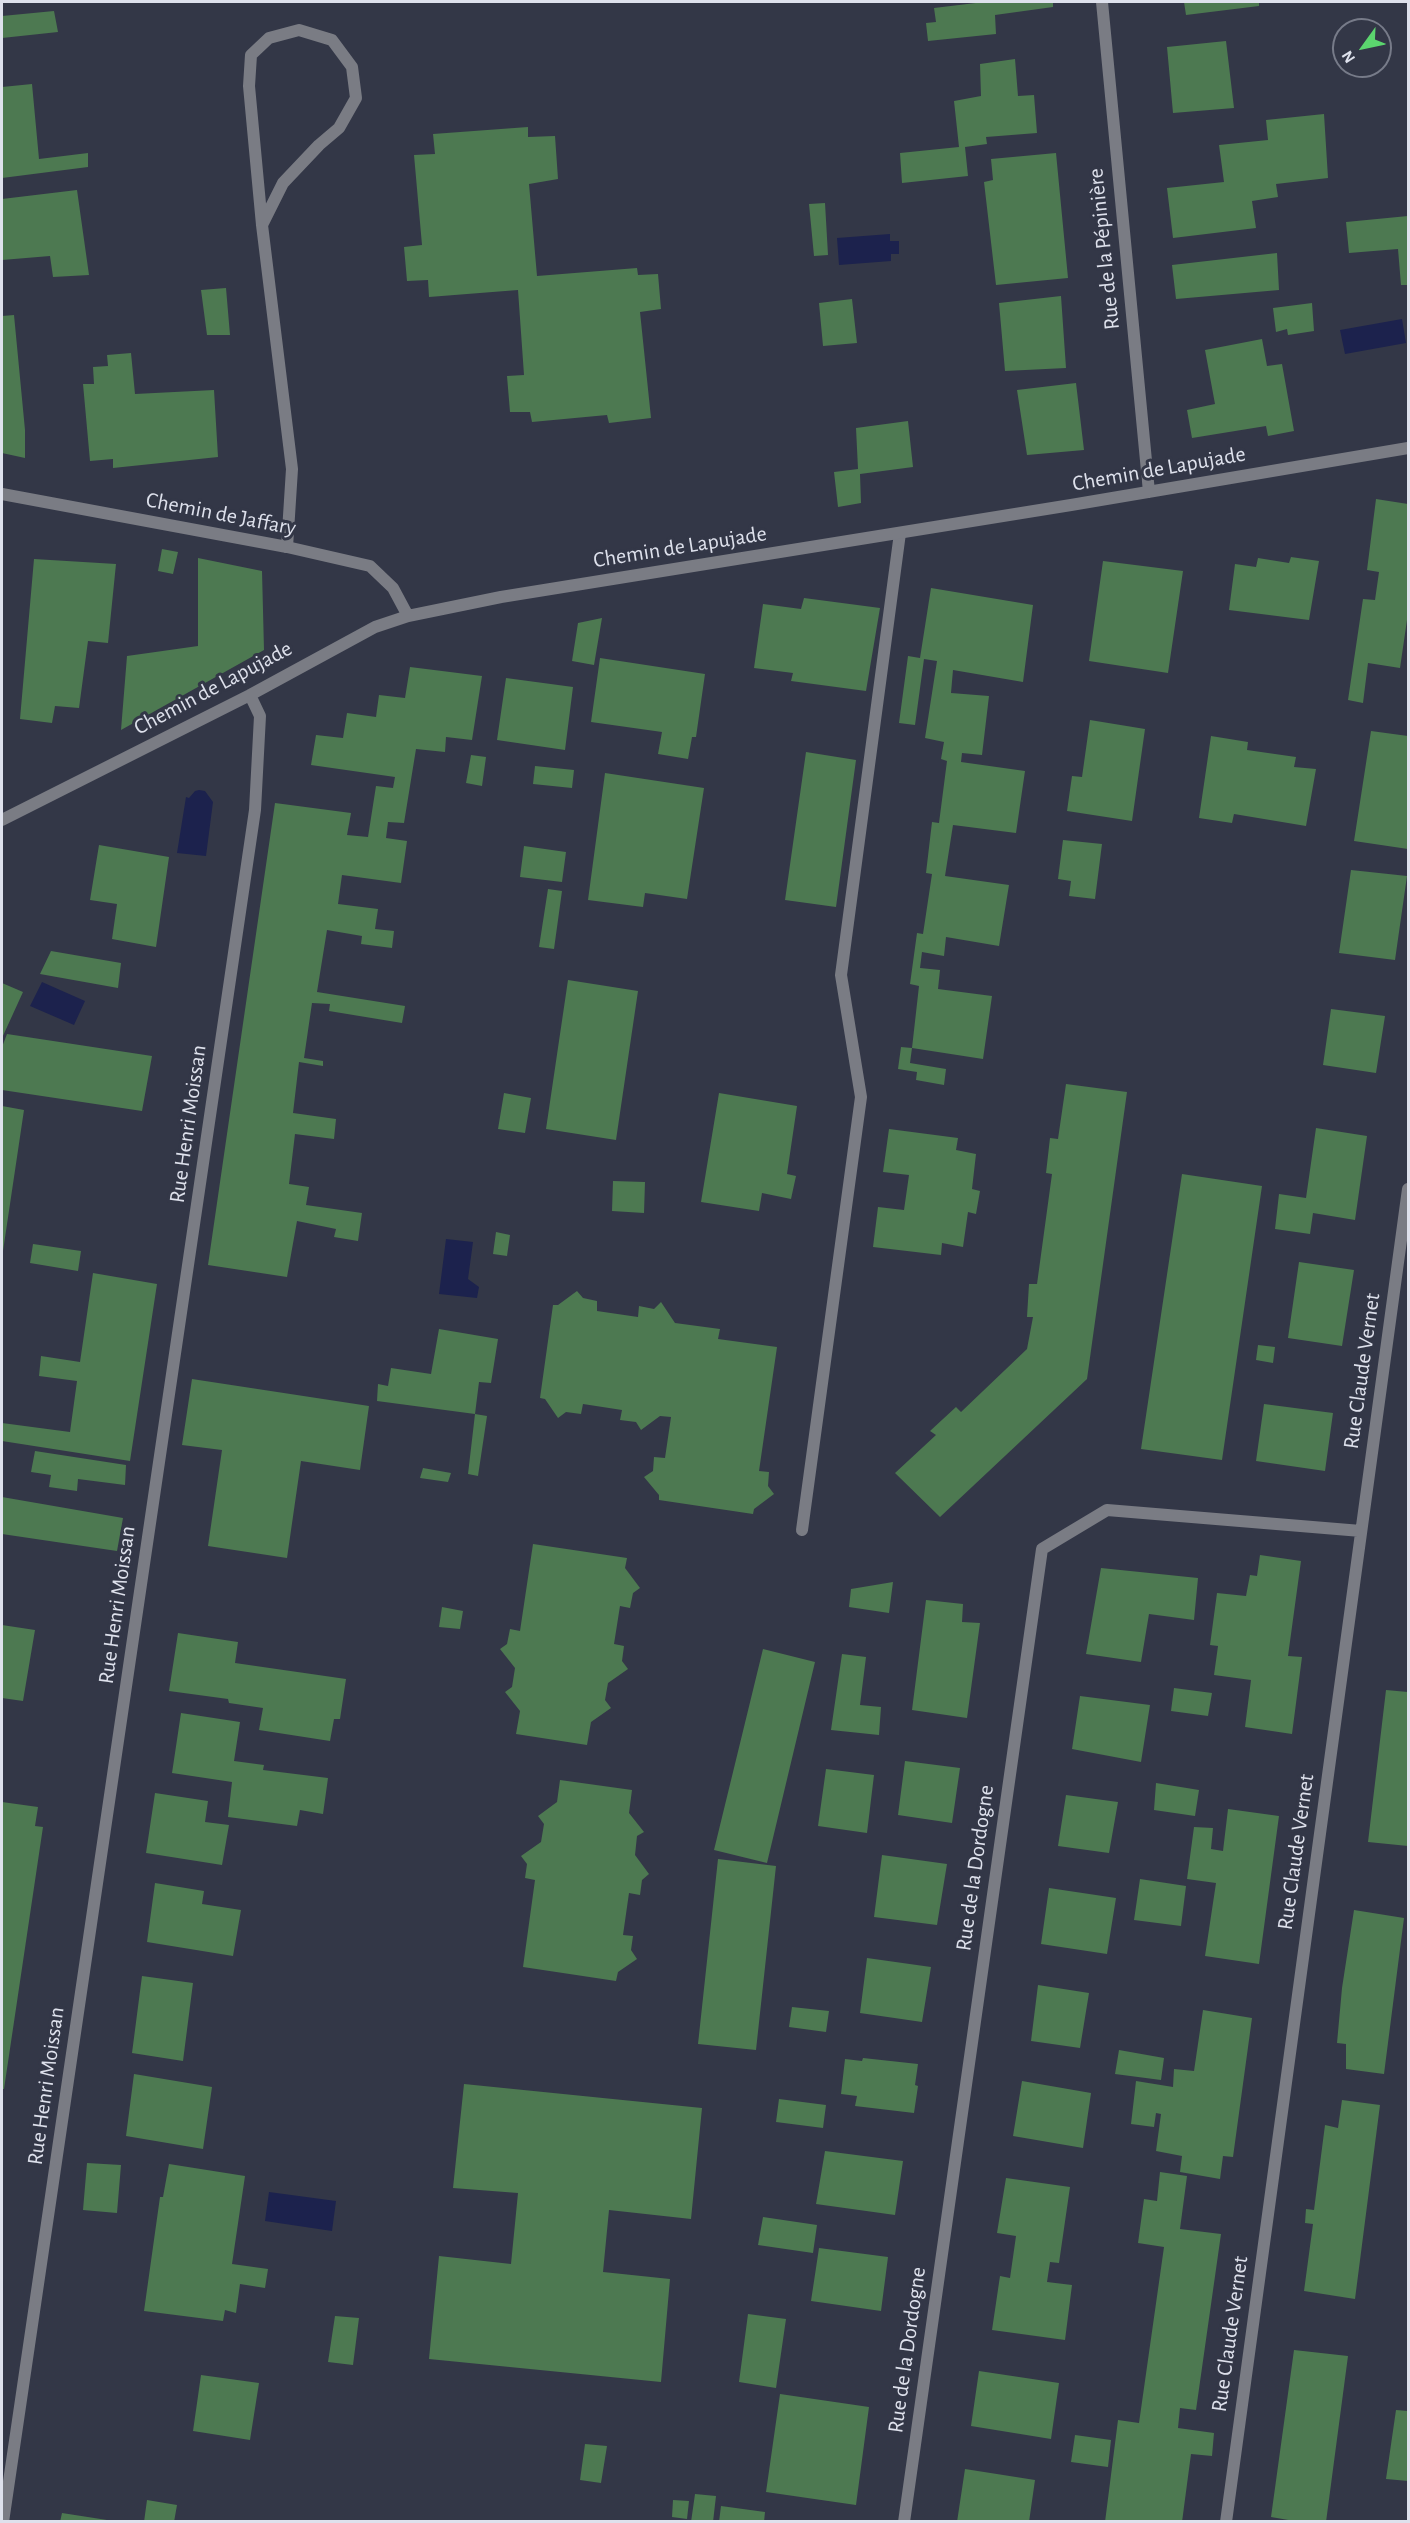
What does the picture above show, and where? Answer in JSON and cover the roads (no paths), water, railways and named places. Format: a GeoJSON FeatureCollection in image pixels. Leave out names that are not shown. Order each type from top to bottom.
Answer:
{"type":"FeatureCollection","features":[{"type":"Feature","properties":{"kind":"street","name":"Rue de la Pépinière"},"geometry":{"type":"LineString","coordinates":[[1102,2],[1149,492]]}},
{"type":"Feature","properties":{"kind":"street"},"geometry":{"type":"LineString","coordinates":[[262,225],[283,183],[339,128],[356,98],[352,67],[332,40],[299,30],[269,38],[252,55],[249,86],[262,225],[292,469],[287,547]]}},
{"type":"Feature","properties":{"kind":"street","name":"Chemin de Lapujade"},"geometry":{"type":"LineString","coordinates":[[2,820],[250,695],[375,627],[408,616],[501,597],[1408,448]]}},
{"type":"Feature","properties":{"kind":"street","name":"Chemin de Jaffary"},"geometry":{"type":"LineString","coordinates":[[2,494],[287,547],[370,566],[393,588],[408,616]]}},
{"type":"Feature","properties":{"kind":"street"},"geometry":{"type":"LineString","coordinates":[[802,1530],[861,1096],[841,975],[900,533]]}},
{"type":"Feature","properties":{"kind":"street","name":"Rue Henri Moissan"},"geometry":{"type":"LineString","coordinates":[[3,2522],[255,810],[260,716],[250,695]]}},
{"type":"Feature","properties":{"kind":"street","name":"Rue Claude Vernet"},"geometry":{"type":"LineString","coordinates":[[1226,2522],[1408,1189]]}},
{"type":"Feature","properties":{"kind":"street","name":"Rue de la Dordogne"},"geometry":{"type":"LineString","coordinates":[[904,2522],[1042,1549],[1107,1510],[1361,1531]]}},
{"type":"Feature","properties":{"kind":"water"},"geometry":{"type":"Polygon","coordinates":[[[890,234],[890,241],[899,241],[899,254],[891,254],[891,261],[839,265],[837,238],[890,234]]]}},
{"type":"Feature","properties":{"kind":"water"},"geometry":{"type":"Polygon","coordinates":[[[1402,319],[1406,343],[1345,354],[1340,330],[1402,319]]]}},
{"type":"Feature","properties":{"kind":"water"},"geometry":{"type":"Polygon","coordinates":[[[199,790],[205,791],[213,802],[206,856],[177,853],[186,797],[189,798],[199,790]]]}},
{"type":"Feature","properties":{"kind":"water"},"geometry":{"type":"Polygon","coordinates":[[[42,982],[85,1001],[74,1025],[30,1006],[42,982]]]}},
{"type":"Feature","properties":{"kind":"water"},"geometry":{"type":"Polygon","coordinates":[[[446,1239],[473,1242],[468,1279],[479,1287],[477,1298],[439,1294],[446,1239]]]}},
{"type":"Feature","properties":{"kind":"water"},"geometry":{"type":"Polygon","coordinates":[[[269,2192],[336,2201],[332,2231],[265,2221],[269,2192]]]}}]}
